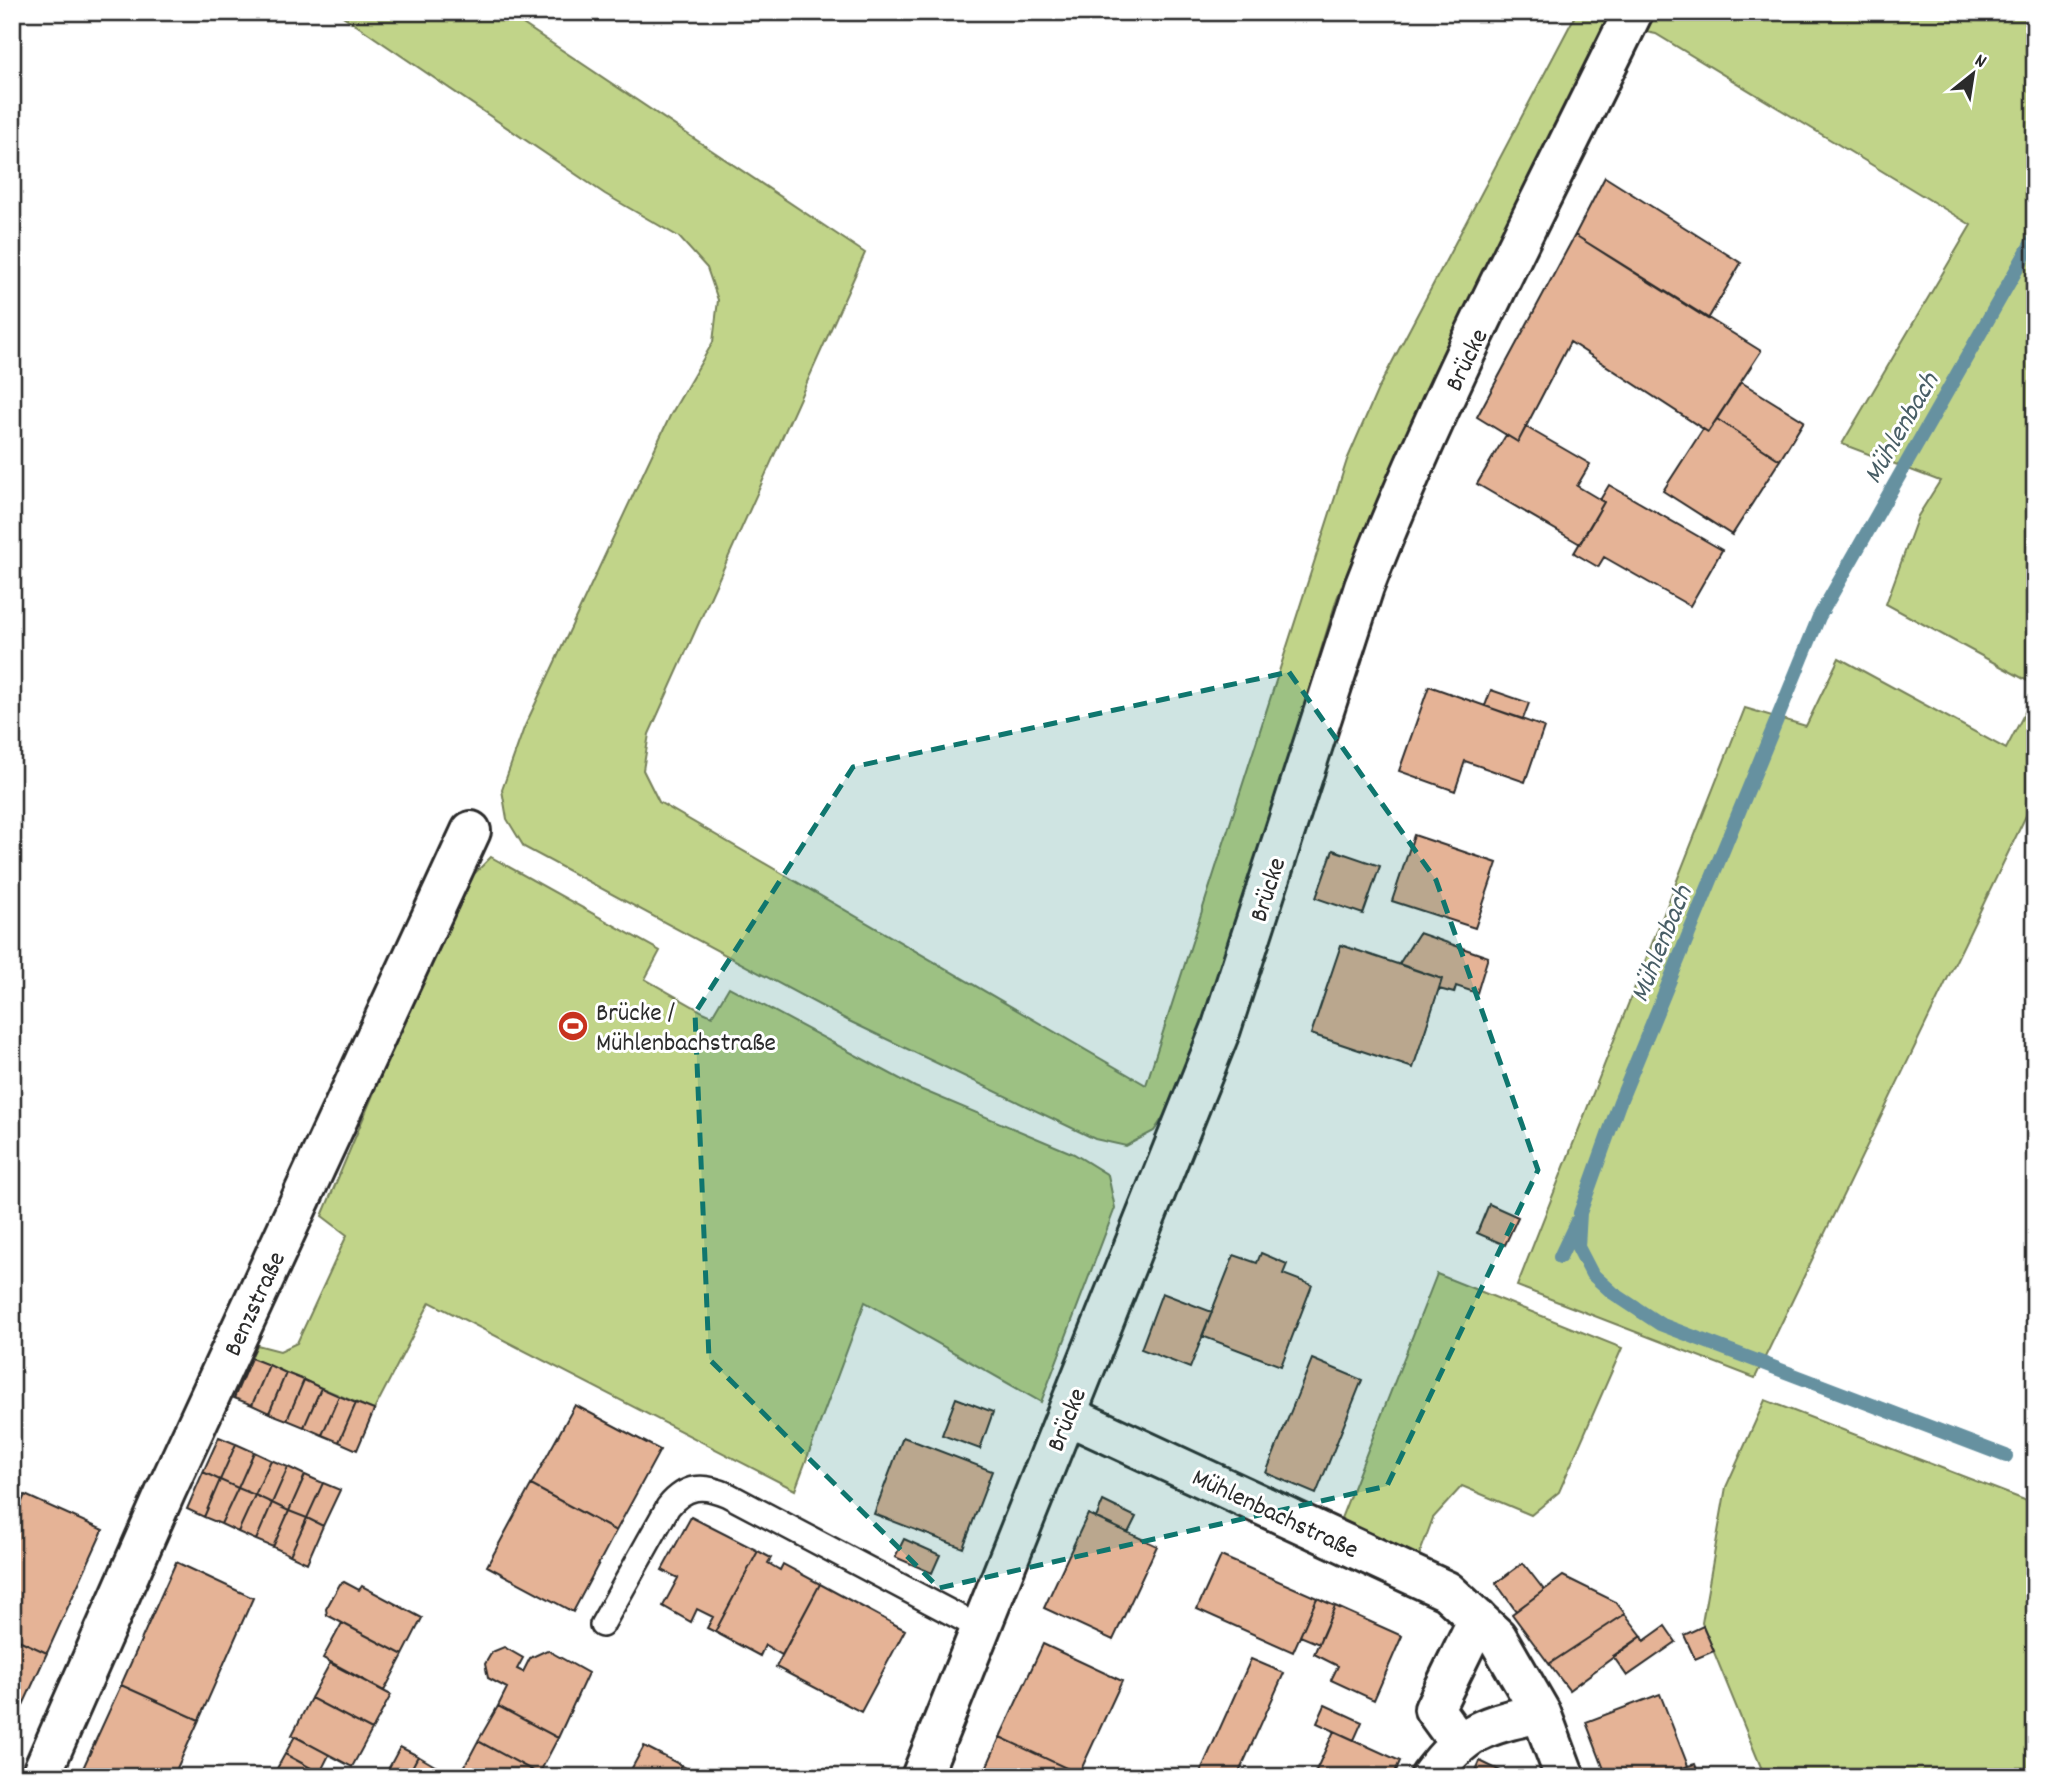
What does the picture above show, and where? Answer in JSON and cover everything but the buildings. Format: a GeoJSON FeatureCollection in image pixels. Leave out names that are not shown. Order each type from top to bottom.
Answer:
{"type":"FeatureCollection","features":[{"type":"Feature","properties":{"kind":"street","name":"Brücke"},"geometry":{"type":"LineString","coordinates":[[921,1777],[1221,1029],[1364,587],[1387,528],[1633,12]]}},
{"type":"Feature","properties":{"kind":"street","name":"Benzstraße"},"geometry":{"type":"LineString","coordinates":[[40,1777],[166,1491],[471,831]]}},
{"type":"Feature","properties":{"kind":"street","name":"Mühlenbachstraße"},"geometry":{"type":"LineString","coordinates":[[1067,1415],[1447,1591],[1497,1637],[1541,1713],[1566,1777]]}},
{"type":"Feature","properties":{"kind":"street"},"geometry":{"type":"LineString","coordinates":[[1458,1742],[1434,1709],[1478,1619]]}},
{"type":"Feature","properties":{"kind":"street"},"geometry":{"type":"LineString","coordinates":[[1430,1777],[1458,1742],[1491,1724],[1541,1713]]}},
{"type":"Feature","properties":{"kind":"lane"},"geometry":{"type":"LineString","coordinates":[[602,1625],[668,1507],[681,1493],[699,1487],[728,1495],[982,1629]]}},
{"type":"Feature","properties":{"kind":"highlighted area"},"geometry":{"type":"Polygon","coordinates":[[[1289,672],[1436,880],[1538,1170],[1387,1486],[939,1588],[709,1359],[695,1013],[853,767],[1289,672]]]}},
{"type":"Feature","properties":{"kind":"green space"},"geometry":{"type":"Polygon","coordinates":[[[337,12],[505,12],[865,253],[649,734],[643,770],[659,802],[1146,1085],[1347,460],[1378,389],[1577,12],[1612,12],[1383,488],[1337,598],[1208,1016],[1179,1093],[1154,1131],[1126,1146],[1095,1139],[849,1021],[524,847],[507,819],[502,790],[524,728],[670,416],[713,342],[718,300],[707,268],[679,237],[605,194],[337,12]]]}},
{"type":"Feature","properties":{"kind":"green space"},"geometry":{"type":"Polygon","coordinates":[[[1655,12],[2035,12],[2035,685],[1886,604],[1918,516],[1940,481],[1842,444],[1971,225],[1656,34],[1646,32],[1655,12]]]}},
{"type":"Feature","properties":{"kind":"green space"},"geometry":{"type":"Polygon","coordinates":[[[1839,658],[2006,749],[2035,693],[2035,797],[1755,1378],[1517,1286],[1745,708],[1806,726],[1839,658]]]}},
{"type":"Feature","properties":{"kind":"green space"},"geometry":{"type":"Polygon","coordinates":[[[491,857],[660,951],[645,979],[703,1012],[712,1016],[729,987],[915,1087],[1074,1154],[1108,1175],[1115,1208],[1041,1402],[865,1302],[795,1490],[430,1302],[374,1410],[251,1358],[257,1345],[280,1351],[297,1343],[347,1235],[322,1216],[453,905],[469,879],[491,857]]]}},
{"type":"Feature","properties":{"kind":"green space"},"geometry":{"type":"Polygon","coordinates":[[[1437,1274],[1622,1348],[1559,1492],[1531,1515],[1462,1486],[1433,1518],[1413,1572],[1340,1521],[1437,1274]]]}},
{"type":"Feature","properties":{"kind":"green space"},"geometry":{"type":"Polygon","coordinates":[[[1765,1400],[2035,1504],[2035,1777],[1765,1777],[1702,1623],[1726,1487],[1765,1400]]]}},
{"type":"Feature","properties":{"kind":"waterway","name":"Mühlenbach"},"geometry":{"type":"LineString","coordinates":[[2006,1456],[1660,1324],[1613,1293],[1592,1274],[1578,1247],[1580,1213],[1619,1104],[1819,617],[2035,237]]}},
{"type":"Feature","properties":{"kind":"waterway"},"geometry":{"type":"LineString","coordinates":[[1560,1257],[1577,1221]]}},
{"type":"Feature","properties":{"kind":"place","name":"Brücke / Mühlenbachstraße"},"geometry":{"type":"Point","coordinates":[573,1026]}}]}
